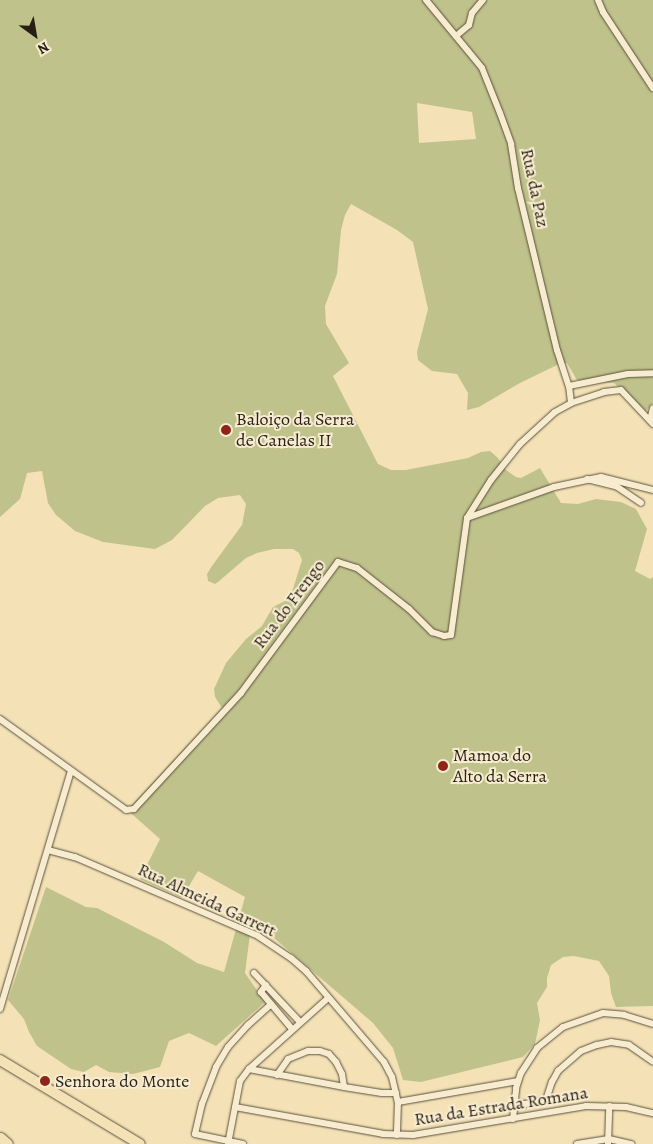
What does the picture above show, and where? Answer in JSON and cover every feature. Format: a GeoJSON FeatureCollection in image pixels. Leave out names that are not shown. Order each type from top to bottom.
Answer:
{"type":"FeatureCollection","features":[{"type":"Feature","properties":{"kind":"highway"},"geometry":{"type":"LineString","coordinates":[[0,1138],[7,1144]]}},
{"type":"Feature","properties":{"kind":"main road"},"geometry":{"type":"LineString","coordinates":[[0,1060],[140,1144]]}},
{"type":"Feature","properties":{"kind":"street","name":"Rua da Paz"},"geometry":{"type":"LineString","coordinates":[[426,0],[482,68],[511,144],[518,188],[557,350],[569,386],[571,403]]}},
{"type":"Feature","properties":{"kind":"street"},"geometry":{"type":"LineString","coordinates":[[456,36],[469,25],[472,14],[483,0]]}},
{"type":"Feature","properties":{"kind":"street"},"geometry":{"type":"LineString","coordinates":[[598,0],[603,12],[653,88]]}},
{"type":"Feature","properties":{"kind":"street"},"geometry":{"type":"LineString","coordinates":[[569,386],[628,374],[653,373]]}},
{"type":"Feature","properties":{"kind":"street","name":"Rua do Frengo"},"geometry":{"type":"LineString","coordinates":[[71,771],[126,810],[134,808],[241,693],[338,562],[357,568],[409,609],[432,632],[444,636],[451,635],[467,518],[491,480],[520,444],[555,412],[591,395],[621,390],[651,422]]}},
{"type":"Feature","properties":{"kind":"street"},"geometry":{"type":"LineString","coordinates":[[651,422],[653,408]]}},
{"type":"Feature","properties":{"kind":"street"},"geometry":{"type":"LineString","coordinates":[[467,518],[554,486],[601,477],[653,490]]}},
{"type":"Feature","properties":{"kind":"street"},"geometry":{"type":"LineString","coordinates":[[586,480],[616,486],[641,503]]}},
{"type":"Feature","properties":{"kind":"street"},"geometry":{"type":"LineString","coordinates":[[0,719],[71,771],[0,1009]]}},
{"type":"Feature","properties":{"kind":"street","name":"Rua Almeida Garrett"},"geometry":{"type":"LineString","coordinates":[[48,850],[75,856],[258,936],[291,958],[306,971],[378,1053],[392,1077],[396,1093],[398,1102],[397,1135]]}},
{"type":"Feature","properties":{"kind":"street"},"geometry":{"type":"LineString","coordinates":[[254,973],[300,1022]]}},
{"type":"Feature","properties":{"kind":"street"},"geometry":{"type":"LineString","coordinates":[[266,985],[261,992],[292,1029]]}},
{"type":"Feature","properties":{"kind":"street"},"geometry":{"type":"LineString","coordinates":[[228,1143],[240,1080],[249,1069],[328,998]]}},
{"type":"Feature","properties":{"kind":"street"},"geometry":{"type":"LineString","coordinates":[[243,1144],[228,1143],[195,1134],[211,1076],[228,1047],[271,1004]]}},
{"type":"Feature","properties":{"kind":"street"},"geometry":{"type":"LineString","coordinates":[[513,1119],[513,1106],[518,1081],[526,1062],[547,1038],[569,1023],[603,1013],[624,1015],[653,1024]]}},
{"type":"Feature","properties":{"kind":"street"},"geometry":{"type":"LineString","coordinates":[[513,1106],[546,1100],[558,1071],[581,1051],[597,1045],[611,1042],[629,1045],[653,1062]]}},
{"type":"Feature","properties":{"kind":"street"},"geometry":{"type":"LineString","coordinates":[[277,1075],[288,1059],[308,1051],[320,1051],[329,1054],[336,1062],[342,1074],[344,1088]]}},
{"type":"Feature","properties":{"kind":"street"},"geometry":{"type":"LineString","coordinates":[[249,1069],[344,1088],[396,1093]]}},
{"type":"Feature","properties":{"kind":"street"},"geometry":{"type":"LineString","coordinates":[[398,1102],[518,1081]]}},
{"type":"Feature","properties":{"kind":"street","name":"Rua da Estrada Romana"},"geometry":{"type":"LineString","coordinates":[[235,1107],[397,1135],[413,1136],[586,1106],[626,1107],[653,1112]]}},
{"type":"Feature","properties":{"kind":"street"},"geometry":{"type":"LineString","coordinates":[[609,1106],[609,1142]]}},
{"type":"Feature","properties":{"kind":"street"},"geometry":{"type":"LineString","coordinates":[[578,1144],[609,1142],[631,1144]]}},
{"type":"Feature","properties":{"kind":"green space"},"geometry":{"type":"Polygon","coordinates":[[[0,0],[653,0],[653,403],[646,411],[614,383],[577,380],[567,363],[559,364],[520,383],[479,407],[467,410],[468,393],[457,374],[432,371],[418,360],[417,352],[428,309],[413,242],[397,230],[351,204],[345,215],[341,230],[337,274],[325,306],[326,324],[349,363],[333,376],[378,464],[391,470],[406,470],[468,458],[481,452],[490,451],[498,458],[506,470],[516,477],[521,478],[540,468],[561,503],[578,504],[596,499],[621,502],[636,509],[647,529],[635,571],[650,579],[653,577],[653,1006],[616,1007],[611,993],[609,976],[599,961],[574,956],[563,957],[551,965],[547,978],[547,987],[537,1003],[540,1020],[535,1044],[523,1057],[421,1082],[403,1080],[393,1048],[373,1023],[252,919],[245,973],[265,1002],[216,1046],[189,1033],[169,1041],[160,1067],[133,1074],[109,1072],[96,1065],[84,1072],[71,1069],[37,1046],[24,1019],[8,1000],[46,887],[86,907],[97,908],[164,942],[197,963],[224,972],[245,897],[198,871],[182,898],[140,879],[160,839],[125,808],[131,806],[222,708],[215,697],[214,689],[226,663],[246,639],[262,626],[273,607],[285,601],[293,589],[302,560],[299,553],[293,549],[274,549],[246,558],[215,584],[208,581],[207,574],[242,525],[246,504],[240,495],[218,498],[205,506],[172,540],[155,549],[103,542],[75,531],[56,515],[48,503],[42,471],[27,473],[20,499],[0,517],[0,0]],[[417,103],[419,143],[476,139],[472,112],[417,103]]]}},
{"type":"Feature","properties":{"kind":"place","name":"Baloiço da Serra de Canelas II"},"geometry":{"type":"Point","coordinates":[226,430]}},
{"type":"Feature","properties":{"kind":"place","name":"Mamoa do Alto da Serra"},"geometry":{"type":"Point","coordinates":[443,766]}},
{"type":"Feature","properties":{"kind":"place","name":"Senhora do Monte"},"geometry":{"type":"Point","coordinates":[45,1081]}}]}
